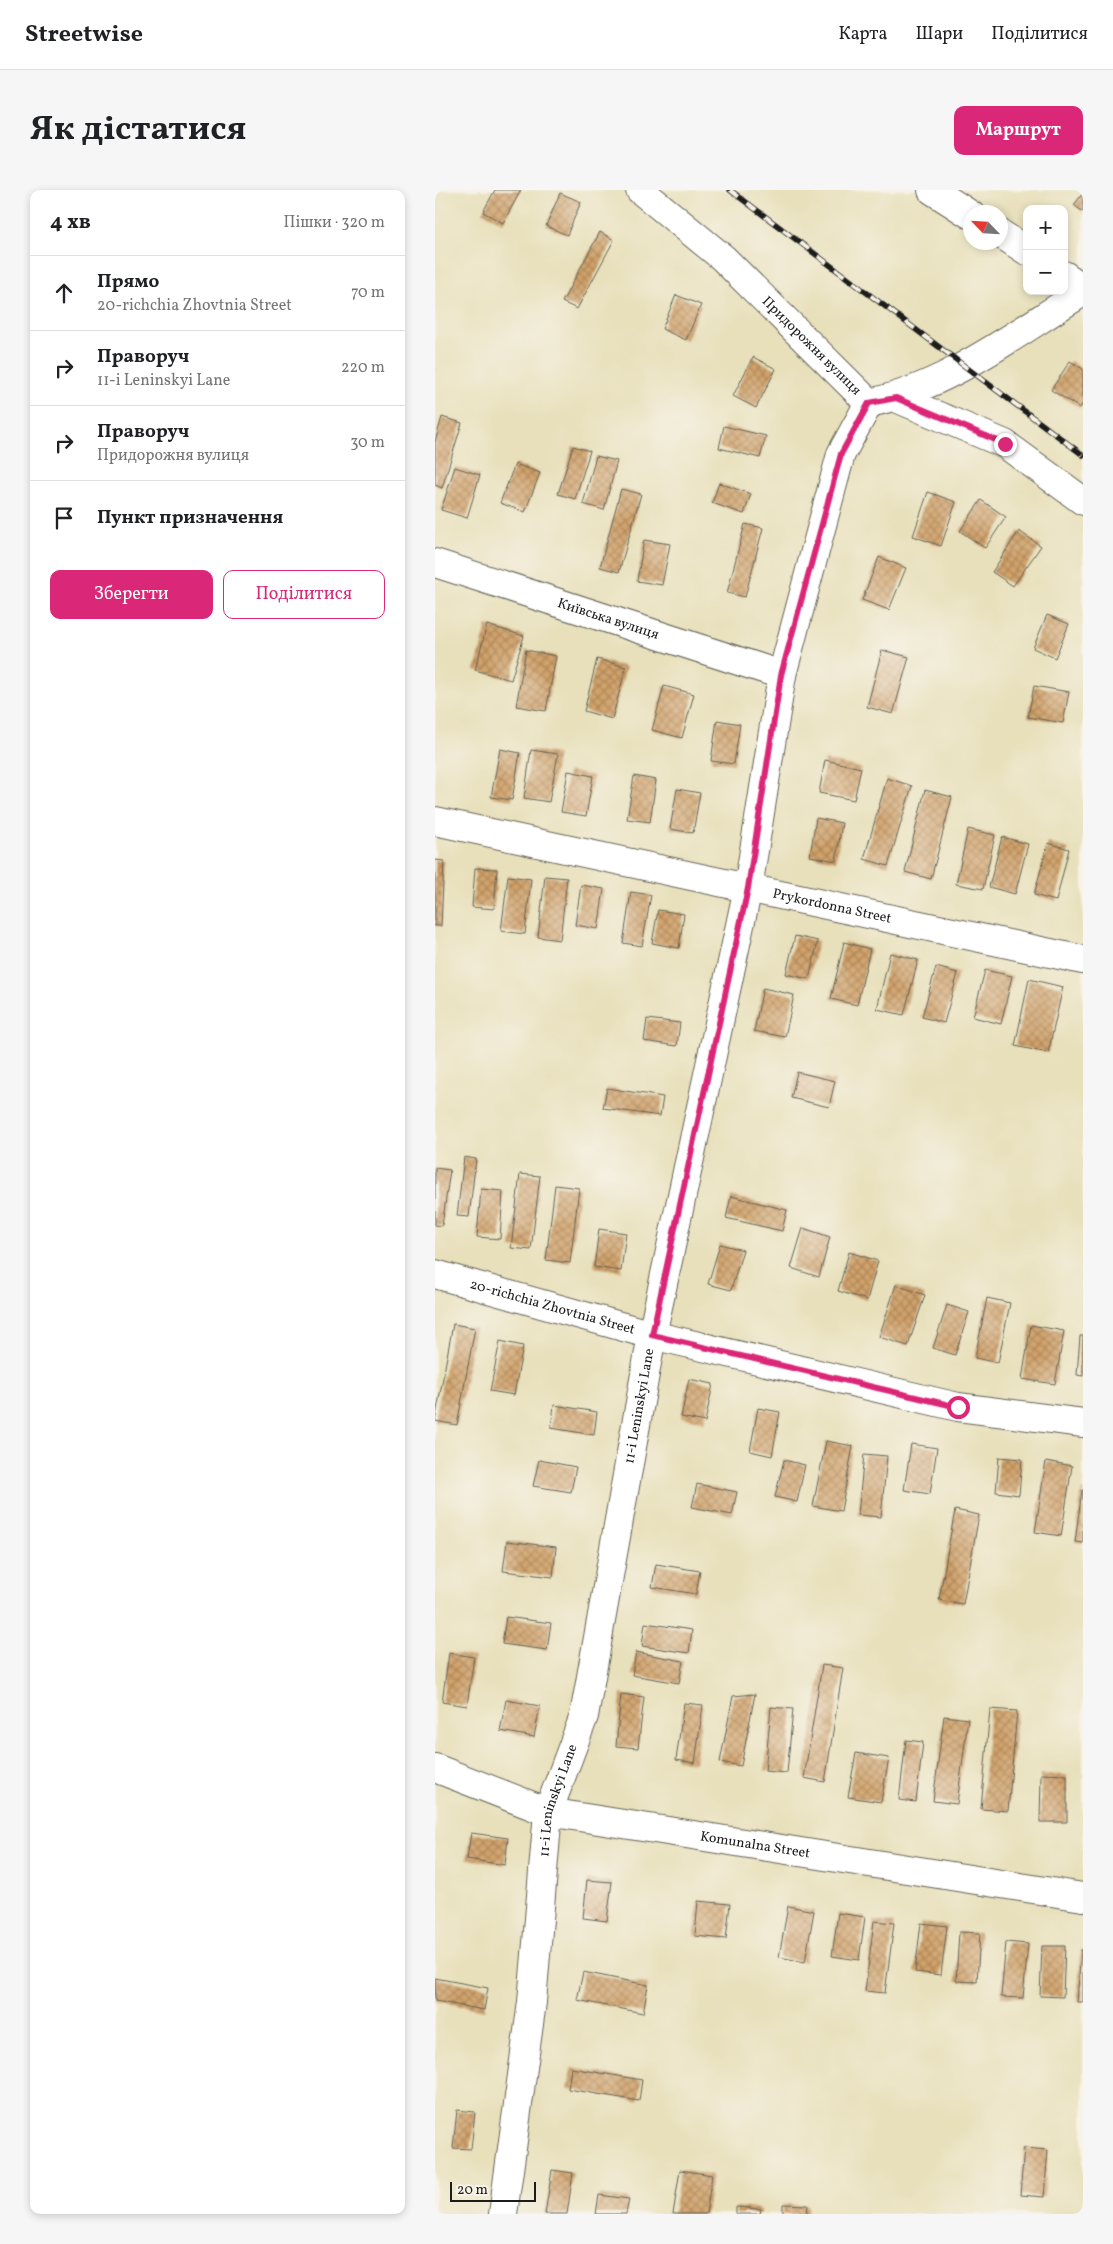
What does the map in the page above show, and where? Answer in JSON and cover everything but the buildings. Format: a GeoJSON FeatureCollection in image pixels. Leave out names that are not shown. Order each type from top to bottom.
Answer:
{"type":"FeatureCollection","features":[{"type":"Feature","properties":{"kind":"street","name":"Придорожня вулиця"},"geometry":{"type":"LineString","coordinates":[[640,190],[723,258],[869,403],[896,398],[965,365],[1083,292]]}},
{"type":"Feature","properties":{"kind":"street"},"geometry":{"type":"LineString","coordinates":[[932,190],[963,210]]}},
{"type":"Feature","properties":{"kind":"street"},"geometry":{"type":"LineString","coordinates":[[1008,239],[1025,250]]}},
{"type":"Feature","properties":{"kind":"street"},"geometry":{"type":"LineString","coordinates":[[1068,278],[1083,288]]}},
{"type":"Feature","properties":{"kind":"street"},"geometry":{"type":"LineString","coordinates":[[896,398],[1005,444],[1083,501]]}},
{"type":"Feature","properties":{"kind":"street","name":"11-i Leninskyi Lane"},"geometry":{"type":"LineString","coordinates":[[503,2214],[532,2002],[548,1812],[584,1716],[652,1335],[748,888],[781,675],[841,454],[869,403]]}},
{"type":"Feature","properties":{"kind":"street","name":"Київська вулиця"},"geometry":{"type":"LineString","coordinates":[[435,564],[781,675]]}},
{"type":"Feature","properties":{"kind":"street","name":"Prykordonna Street"},"geometry":{"type":"LineString","coordinates":[[435,821],[1083,960]]}},
{"type":"Feature","properties":{"kind":"street","name":"20-richchia Zhovtnia Street"},"geometry":{"type":"LineString","coordinates":[[435,1274],[652,1335],[958,1407],[1083,1423]]}},
{"type":"Feature","properties":{"kind":"street","name":"Komunalna Street"},"geometry":{"type":"LineString","coordinates":[[435,1768],[548,1812],[1083,1897]]}},
{"type":"Feature","properties":{"kind":"railway"},"geometry":{"type":"LineString","coordinates":[[730,190],[1083,455]]}},
{"type":"Feature","properties":{"kind":"route"},"geometry":{"type":"LineString","coordinates":[[958,1407],[652,1335],[748,888],[781,675],[841,454],[869,403],[896,398],[1005,444]]}}]}
